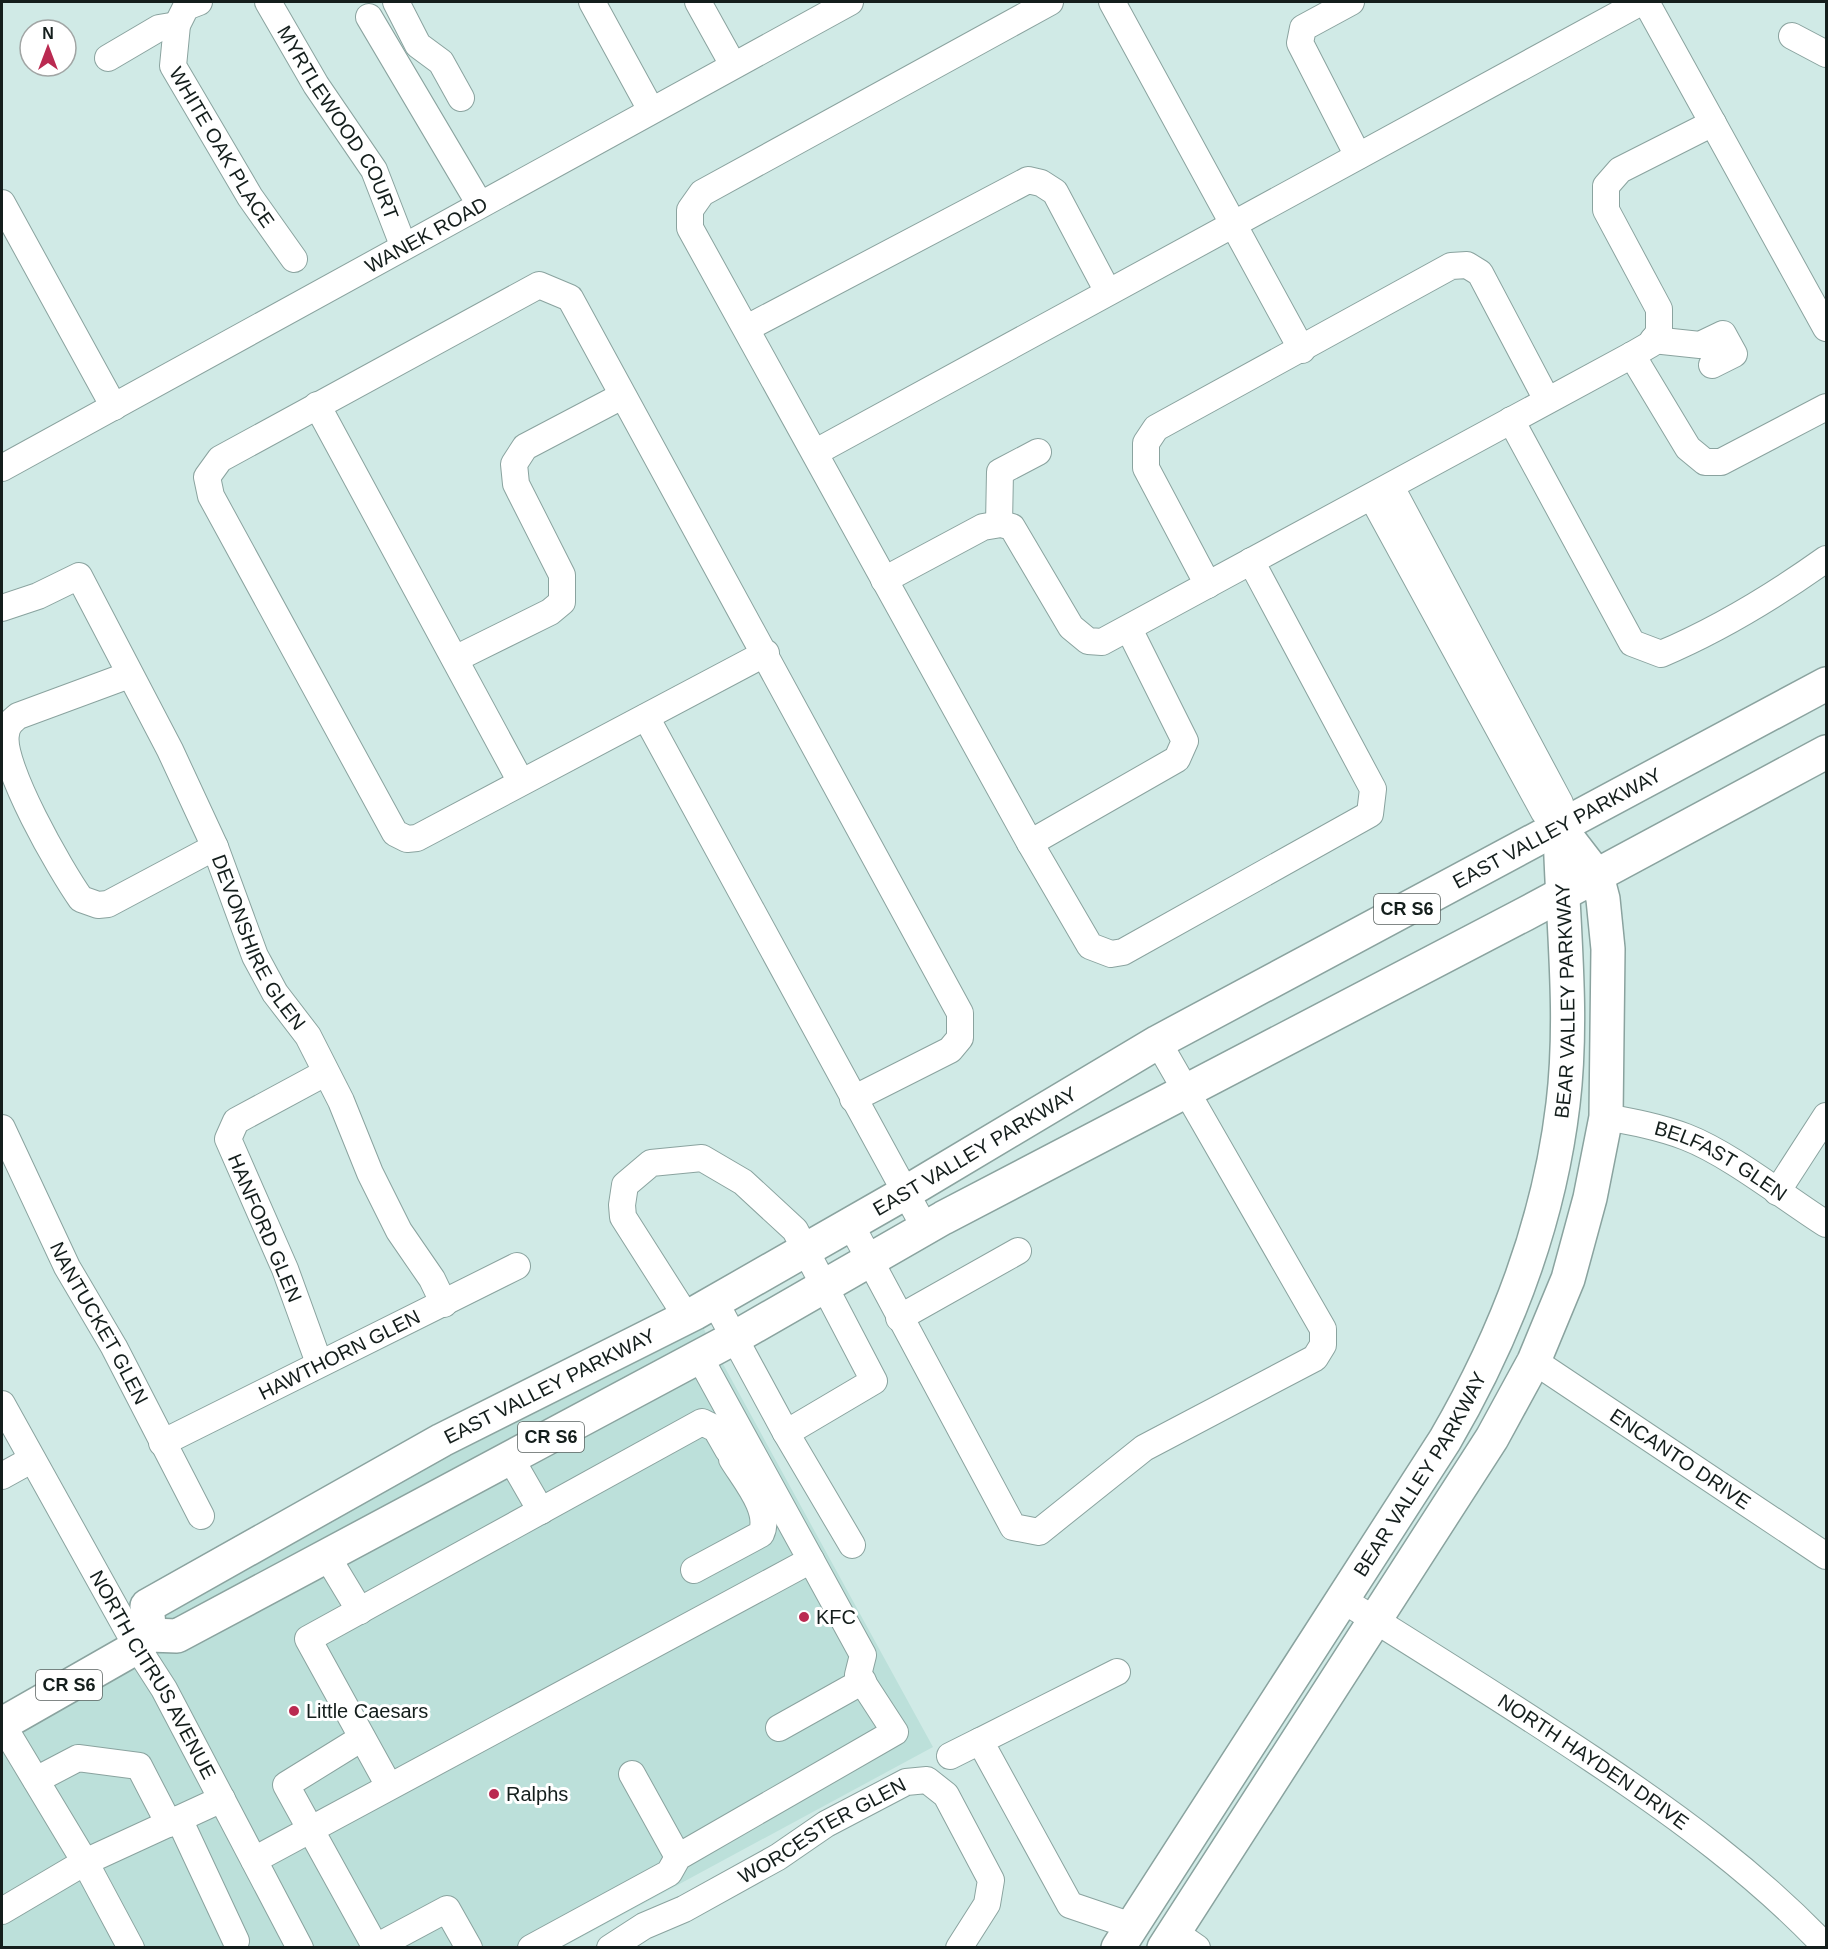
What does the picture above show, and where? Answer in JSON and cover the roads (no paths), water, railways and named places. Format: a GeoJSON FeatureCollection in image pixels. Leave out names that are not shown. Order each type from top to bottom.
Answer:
{"type":"FeatureCollection","features":[{"type":"Feature","properties":{"kind":"main road","name":"EAST VALLEY PARKWAY"},"geometry":{"type":"LineString","coordinates":[[144,1641],[147,1606],[442,1440],[714,1302],[851,1225],[1158,1042],[1827,684]]}},
{"type":"Feature","properties":{"kind":"main road","name":"EAST VALLEY PARKWAY"},"geometry":{"type":"LineString","coordinates":[[2,1724],[144,1641],[177,1636],[328,1558],[734,1338],[925,1228],[1561,895],[1827,752]]}},
{"type":"Feature","properties":{"kind":"main road","name":"BEAR VALLEY PARKWAY"},"geometry":{"type":"LineString","coordinates":[[1178,1942],[1376,1620],[1492,1438],[1534,1361],[1568,1279],[1590,1198],[1606,1118],[1608,949],[1603,898],[1597,876],[1560,828]]}},
{"type":"Feature","properties":{"kind":"main road","name":"BEAR VALLEY PARKWAY"},"geometry":{"type":"LineString","coordinates":[[1125,1937],[1343,1600],[1466,1404],[1500,1333],[1536,1232],[1557,1147],[1563,1103],[1567,1008],[1560,828]]}},
{"type":"Feature","properties":{"kind":"main road"},"geometry":{"type":"LineString","coordinates":[[512,1459],[508,1450],[508,1434],[514,1426],[573,1392],[589,1367]]}},
{"type":"Feature","properties":{"kind":"street","name":"MYRTLEWOOD COURT"},"geometry":{"type":"LineString","coordinates":[[268,2],[316,85],[374,170],[403,245]]}},
{"type":"Feature","properties":{"kind":"street"},"geometry":{"type":"LineString","coordinates":[[396,2],[418,45],[441,62],[461,98]]}},
{"type":"Feature","properties":{"kind":"street"},"geometry":{"type":"LineString","coordinates":[[592,2],[651,110]]}},
{"type":"Feature","properties":{"kind":"street"},"geometry":{"type":"LineString","coordinates":[[698,2],[733,65]]}},
{"type":"Feature","properties":{"kind":"street"},"geometry":{"type":"LineString","coordinates":[[1050,2],[702,193],[690,210],[690,228],[1030,843],[1090,946],[1111,954],[1123,952],[1370,814],[1373,789],[1251,561]]}},
{"type":"Feature","properties":{"kind":"street"},"geometry":{"type":"LineString","coordinates":[[1112,2],[1302,350]]}},
{"type":"Feature","properties":{"kind":"street"},"geometry":{"type":"LineString","coordinates":[[1352,2],[1304,28],[1300,43],[1358,156]]}},
{"type":"Feature","properties":{"kind":"street"},"geometry":{"type":"LineString","coordinates":[[816,453],[1641,2]]}},
{"type":"Feature","properties":{"kind":"street"},"geometry":{"type":"LineString","coordinates":[[1646,2],[1827,328]]}},
{"type":"Feature","properties":{"kind":"street","name":"WANEK ROAD"},"geometry":{"type":"LineString","coordinates":[[2,468],[838,5]]}},
{"type":"Feature","properties":{"kind":"street"},"geometry":{"type":"LineString","coordinates":[[108,58],[186,9]]}},
{"type":"Feature","properties":{"kind":"street","name":"WHITE OAK PLACE"},"geometry":{"type":"LineString","coordinates":[[186,9],[173,66],[250,197],[294,259]]}},
{"type":"Feature","properties":{"kind":"street"},"geometry":{"type":"LineString","coordinates":[[369,17],[479,203]]}},
{"type":"Feature","properties":{"kind":"street"},"geometry":{"type":"LineString","coordinates":[[1792,36],[1827,54]]}},
{"type":"Feature","properties":{"kind":"street"},"geometry":{"type":"LineString","coordinates":[[884,579],[983,527],[999,524],[1012,528],[1071,627],[1088,641],[1102,642],[1632,355],[1653,340],[1659,332],[1659,309],[1606,210],[1606,186],[1620,170],[1713,123]]}},
{"type":"Feature","properties":{"kind":"street"},"geometry":{"type":"LineString","coordinates":[[747,328],[1028,180],[1041,183],[1055,192],[1108,292]]}},
{"type":"Feature","properties":{"kind":"street"},"geometry":{"type":"LineString","coordinates":[[2,203],[114,406]]}},
{"type":"Feature","properties":{"kind":"street"},"geometry":{"type":"LineString","coordinates":[[1208,585],[1146,468],[1146,443],[1156,428],[1302,350],[1451,266],[1467,265],[1480,273],[1547,400]]}},
{"type":"Feature","properties":{"kind":"street"},"geometry":{"type":"LineString","coordinates":[[766,653],[417,838],[407,839],[395,833],[211,496],[207,477],[220,459],[539,285],[570,298],[622,396],[766,653],[960,1013],[960,1038],[950,1050],[853,1099]]}},
{"type":"Feature","properties":{"kind":"street"},"geometry":{"type":"LineString","coordinates":[[1653,340],[1700,345],[1723,334],[1734,354],[1712,365]]}},
{"type":"Feature","properties":{"kind":"street"},"geometry":{"type":"LineString","coordinates":[[1632,355],[1688,448],[1705,462],[1721,462],[1827,407]]}},
{"type":"Feature","properties":{"kind":"street"},"geometry":{"type":"LineString","coordinates":[[455,659],[550,612],[562,603],[562,575],[516,484],[514,464],[525,447],[622,396]]}},
{"type":"Feature","properties":{"kind":"street"},"geometry":{"type":"LineString","coordinates":[[317,405],[521,782]]}},
{"type":"Feature","properties":{"kind":"street"},"geometry":{"type":"LineString","coordinates":[[1511,420],[1632,643],[1661,654],[1671,650],[1703,636],[1783,590],[1827,559]]}},
{"type":"Feature","properties":{"kind":"street"},"geometry":{"type":"LineString","coordinates":[[999,524],[1000,472],[1038,452]]}},
{"type":"Feature","properties":{"kind":"street"},"geometry":{"type":"LineString","coordinates":[[1382,492],[1497,705],[1544,812],[1560,828]]}},
{"type":"Feature","properties":{"kind":"street","name":"DEVONSHIRE GLEN"},"geometry":{"type":"LineString","coordinates":[[2,608],[38,596],[79,576],[170,750],[215,847],[255,956],[275,993],[308,1036],[341,1101],[370,1173],[399,1231],[432,1279],[444,1304]]}},
{"type":"Feature","properties":{"kind":"street"},"geometry":{"type":"LineString","coordinates":[[1030,843],[1177,759],[1185,741],[1129,629]]}},
{"type":"Feature","properties":{"kind":"street"},"geometry":{"type":"LineString","coordinates":[[129,675],[18,716],[9,724],[5,735],[7,757],[34,818],[81,899],[98,905],[108,904],[215,847]]}},
{"type":"Feature","properties":{"kind":"street"},"geometry":{"type":"LineString","coordinates":[[646,717],[925,1228]]}},
{"type":"Feature","properties":{"kind":"street"},"geometry":{"type":"LineString","coordinates":[[851,1225],[1013,1527],[1039,1532],[1144,1448],[1315,1358],[1323,1346],[1323,1329],[1158,1042]]}},
{"type":"Feature","properties":{"kind":"street","name":"HANFORD GLEN"},"geometry":{"type":"LineString","coordinates":[[319,1363],[285,1269],[228,1139],[236,1120],[325,1073]]}},
{"type":"Feature","properties":{"kind":"street"},"geometry":{"type":"LineString","coordinates":[[1777,1192],[1827,1116]]}},
{"type":"Feature","properties":{"kind":"street","name":"BELFAST GLEN"},"geometry":{"type":"LineString","coordinates":[[1606,1118],[1650,1125],[1688,1138],[1827,1224]]}},
{"type":"Feature","properties":{"kind":"street","name":"NANTUCKET GLEN"},"geometry":{"type":"LineString","coordinates":[[2,1128],[67,1267],[114,1347],[201,1516]]}},
{"type":"Feature","properties":{"kind":"street"},"geometry":{"type":"LineString","coordinates":[[686,1316],[623,1217],[622,1206],[625,1185],[651,1163],[702,1158],[743,1182],[795,1230],[873,1382],[786,1433]]}},
{"type":"Feature","properties":{"kind":"street"},"geometry":{"type":"LineString","coordinates":[[899,1318],[1018,1251]]}},
{"type":"Feature","properties":{"kind":"street","name":"HAWTHORN GLEN"},"geometry":{"type":"LineString","coordinates":[[162,1443],[517,1266]]}},
{"type":"Feature","properties":{"kind":"street"},"geometry":{"type":"LineString","coordinates":[[714,1302],[786,1433],[852,1545]]}},
{"type":"Feature","properties":{"kind":"street"},"geometry":{"type":"LineString","coordinates":[[531,1947],[669,1873],[678,1857],[895,1732],[858,1674],[863,1655],[699,1356]]}},
{"type":"Feature","properties":{"kind":"street","name":"ENCANTO DRIVE"},"geometry":{"type":"LineString","coordinates":[[1534,1361],[1827,1556]]}},
{"type":"Feature","properties":{"kind":"street","name":"NORTH CITRUS AVENUE"},"geometry":{"type":"LineString","coordinates":[[2,1404],[31,1460],[144,1641],[164,1689],[300,1947]]}},
{"type":"Feature","properties":{"kind":"street"},"geometry":{"type":"LineString","coordinates":[[389,1786],[309,1640],[702,1422],[716,1429],[763,1512],[765,1526],[760,1534],[694,1570]]}},
{"type":"Feature","properties":{"kind":"street"},"geometry":{"type":"LineString","coordinates":[[512,1459],[541,1511]]}},
{"type":"Feature","properties":{"kind":"street"},"geometry":{"type":"LineString","coordinates":[[2,1476],[31,1460]]}},
{"type":"Feature","properties":{"kind":"street"},"geometry":{"type":"LineString","coordinates":[[328,1558],[360,1611]]}},
{"type":"Feature","properties":{"kind":"street"},"geometry":{"type":"LineString","coordinates":[[254,1860],[811,1560]]}},
{"type":"Feature","properties":{"kind":"street","name":"NORTH HAYDEN DRIVE"},"geometry":{"type":"LineString","coordinates":[[1343,1600],[1488,1689],[1653,1800],[1736,1863],[1827,1947]]}},
{"type":"Feature","properties":{"kind":"street"},"geometry":{"type":"LineString","coordinates":[[950,1756],[1117,1672]]}},
{"type":"Feature","properties":{"kind":"street"},"geometry":{"type":"LineString","coordinates":[[779,1728],[862,1681]]}},
{"type":"Feature","properties":{"kind":"street"},"geometry":{"type":"LineString","coordinates":[[2,1724],[85,1862],[131,1947]]}},
{"type":"Feature","properties":{"kind":"street"},"geometry":{"type":"LineString","coordinates":[[362,1738],[286,1785],[309,1830],[376,1947],[447,1909],[469,1947]]}},
{"type":"Feature","properties":{"kind":"street"},"geometry":{"type":"LineString","coordinates":[[980,1741],[1070,1905],[1125,1937]]}},
{"type":"Feature","properties":{"kind":"street"},"geometry":{"type":"LineString","coordinates":[[36,1780],[78,1758],[139,1766],[174,1821],[234,1945]]}},
{"type":"Feature","properties":{"kind":"street"},"geometry":{"type":"LineString","coordinates":[[632,1774],[678,1857]]}},
{"type":"Feature","properties":{"kind":"street","name":"WORCESTER GLEN"},"geometry":{"type":"LineString","coordinates":[[610,1947],[644,1926],[684,1909],[767,1862],[826,1824],[906,1782],[927,1780],[946,1796],[991,1880],[987,1904],[959,1947]]}},
{"type":"Feature","properties":{"kind":"street"},"geometry":{"type":"LineString","coordinates":[[2,1911],[85,1862],[222,1799]]}},
{"type":"Feature","properties":{"kind":"place","name":"KFC"},"geometry":{"type":"Point","coordinates":[804,1617]}},
{"type":"Feature","properties":{"kind":"place","name":"Little Caesars"},"geometry":{"type":"Point","coordinates":[294,1711]}},
{"type":"Feature","properties":{"kind":"place","name":"Ralphs"},"geometry":{"type":"Point","coordinates":[494,1794]}}]}
